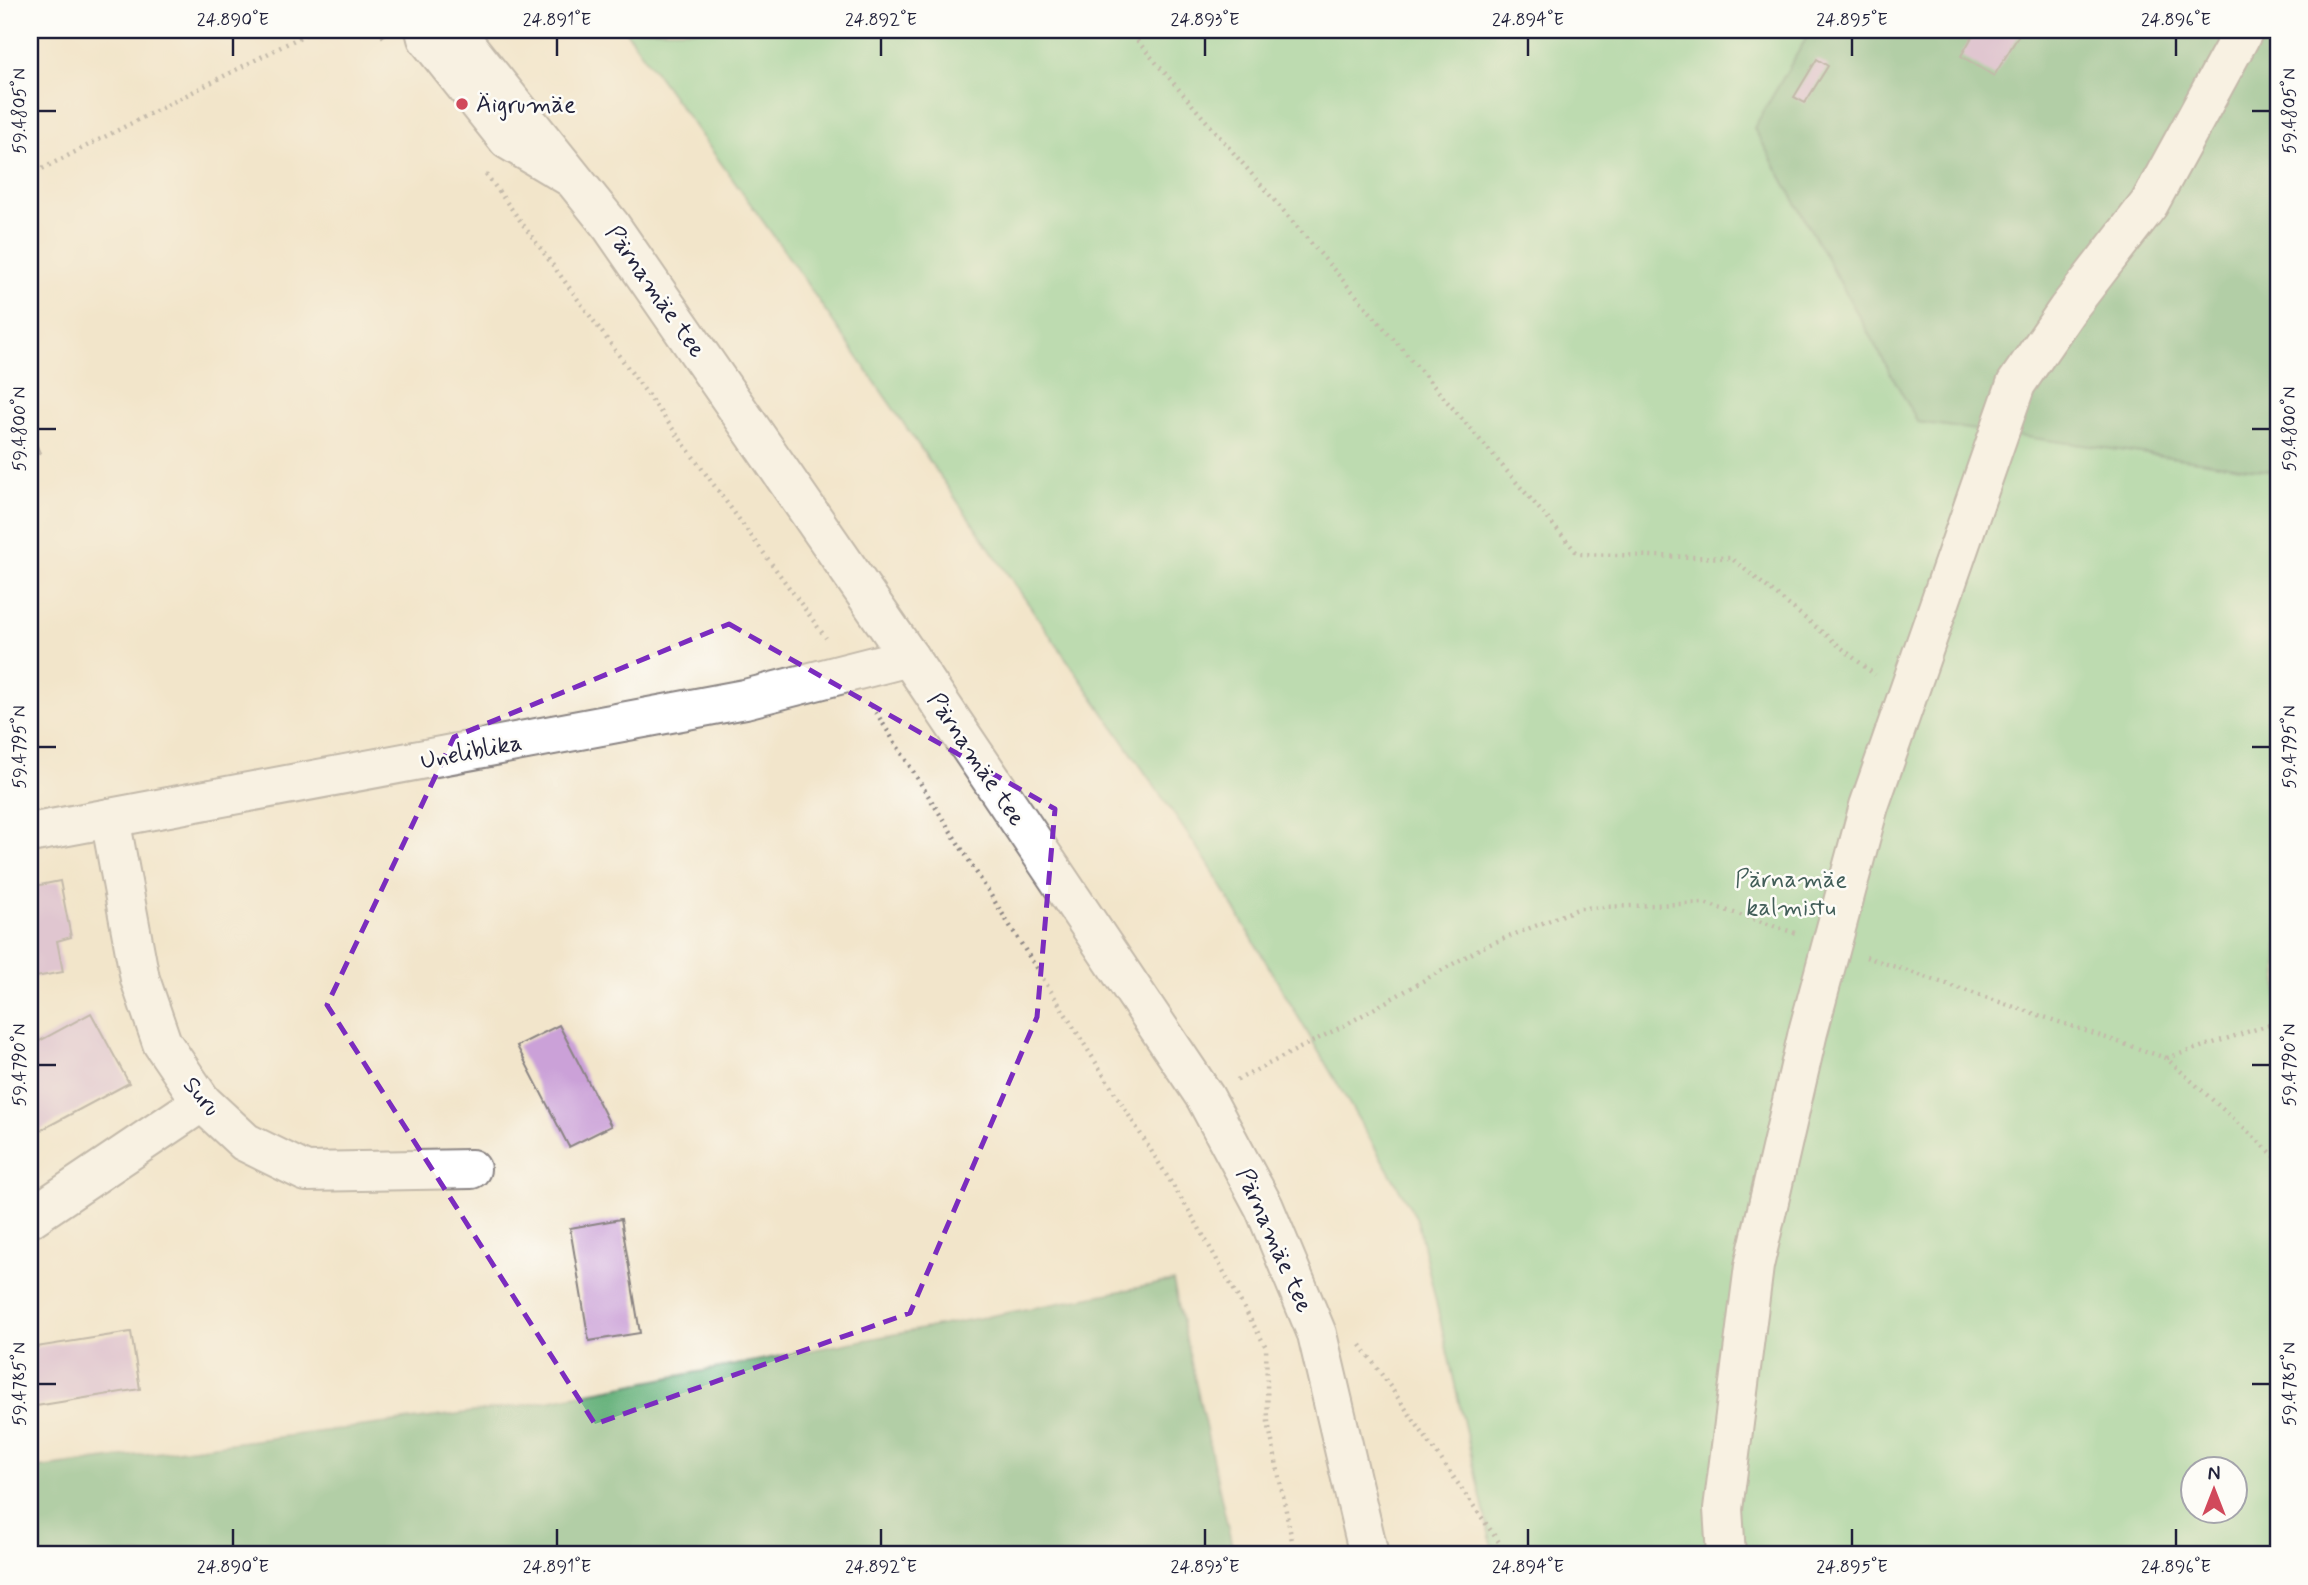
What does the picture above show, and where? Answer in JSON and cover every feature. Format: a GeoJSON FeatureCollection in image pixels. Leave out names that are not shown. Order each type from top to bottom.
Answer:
{"type":"FeatureCollection","features":[{"type":"Feature","properties":{"kind":"street"},"geometry":{"type":"LineString","coordinates":[[425,30],[427,38],[508,141],[574,180]]}},
{"type":"Feature","properties":{"kind":"street","name":"Pärnamäe tee"},"geometry":{"type":"LineString","coordinates":[[454,30],[574,180],[670,311],[909,657],[1205,1097],[1264,1207],[1317,1334],[1369,1555]]}},
{"type":"Feature","properties":{"kind":"street"},"geometry":{"type":"LineString","coordinates":[[1726,1555],[1723,1509],[1754,1266],[1831,946],[1869,806],[2016,384],[2067,310],[2149,204],[2244,30]]}},
{"type":"Feature","properties":{"kind":"street","name":"Uneliblika"},"geometry":{"type":"LineString","coordinates":[[30,833],[745,699],[909,657]]}},
{"type":"Feature","properties":{"kind":"street","name":"Suru"},"geometry":{"type":"LineString","coordinates":[[110,818],[140,979],[162,1043],[202,1102],[245,1142],[306,1172],[471,1169]]}},
{"type":"Feature","properties":{"kind":"street"},"geometry":{"type":"LineString","coordinates":[[30,1218],[202,1102]]}},
{"type":"Feature","properties":{"kind":"path"},"geometry":{"type":"LineString","coordinates":[[30,175],[314,30]]}},
{"type":"Feature","properties":{"kind":"path"},"geometry":{"type":"LineString","coordinates":[[379,30],[387,41]]}},
{"type":"Feature","properties":{"kind":"path"},"geometry":{"type":"LineString","coordinates":[[1128,30],[1578,554],[1731,558],[1906,700]]}},
{"type":"Feature","properties":{"kind":"path"},"geometry":{"type":"LineString","coordinates":[[477,163],[700,462],[850,671],[1194,1219],[1266,1347],[1268,1422],[1295,1555]]}},
{"type":"Feature","properties":{"kind":"path"},"geometry":{"type":"LineString","coordinates":[[1205,1097],[1345,1025],[1483,947],[1580,908],[1704,903],[2166,1058],[2278,1159]]}},
{"type":"Feature","properties":{"kind":"path"},"geometry":{"type":"LineString","coordinates":[[2166,1058],[2278,1022]]}},
{"type":"Feature","properties":{"kind":"path"},"geometry":{"type":"LineString","coordinates":[[1359,1342],[1508,1555]]}},
{"type":"Feature","properties":{"kind":"highlighted area"},"geometry":{"type":"Polygon","coordinates":[[[729,624],[1055,809],[1037,1017],[910,1313],[595,1424],[327,1005],[454,737],[729,624]]]}},
{"type":"Feature","properties":{"kind":"green space","name":"Pärnamäe kalmistu"},"geometry":{"type":"Polygon","coordinates":[[[625,30],[1811,30],[1754,128],[1918,422],[2278,472],[2278,1555],[1494,1555],[1417,1219],[1209,865],[778,242],[625,30]]]}},
{"type":"Feature","properties":{"kind":"green space"},"geometry":{"type":"Polygon","coordinates":[[[1811,30],[2278,30],[2278,472],[1918,422],[1754,128],[1811,30]]]}},
{"type":"Feature","properties":{"kind":"green space"},"geometry":{"type":"Polygon","coordinates":[[[1173,1281],[1234,1555],[30,1555],[30,1469],[520,1406],[1173,1281]]]}},
{"type":"Feature","properties":{"kind":"building"},"geometry":{"type":"Polygon","coordinates":[[[1976,30],[2022,30],[1994,76],[1961,56],[1976,30]]]}},
{"type":"Feature","properties":{"kind":"building"},"geometry":{"type":"Polygon","coordinates":[[[1817,59],[1828,66],[1805,103],[1794,97],[1817,59]]]}},
{"type":"Feature","properties":{"kind":"building"},"geometry":{"type":"Polygon","coordinates":[[[30,430],[40,453],[30,457],[30,430]]]}},
{"type":"Feature","properties":{"kind":"building"},"geometry":{"type":"Polygon","coordinates":[[[60,881],[71,937],[57,941],[63,972],[30,978],[30,887],[60,881]]]}},
{"type":"Feature","properties":{"kind":"building"},"geometry":{"type":"Polygon","coordinates":[[[91,1013],[129,1083],[30,1136],[30,1046],[91,1013]]]}},
{"type":"Feature","properties":{"kind":"building"},"geometry":{"type":"Polygon","coordinates":[[[559,1025],[611,1126],[569,1147],[517,1046],[559,1025]]]}},
{"type":"Feature","properties":{"kind":"building"},"geometry":{"type":"Polygon","coordinates":[[[621,1219],[640,1333],[589,1341],[570,1228],[621,1219]]]}},
{"type":"Feature","properties":{"kind":"building"},"geometry":{"type":"Polygon","coordinates":[[[131,1332],[140,1389],[30,1407],[30,1348],[131,1332]]]}},
{"type":"Feature","properties":{"kind":"place","name":"Äigrumäe"},"geometry":{"type":"Point","coordinates":[462,104]}}]}
